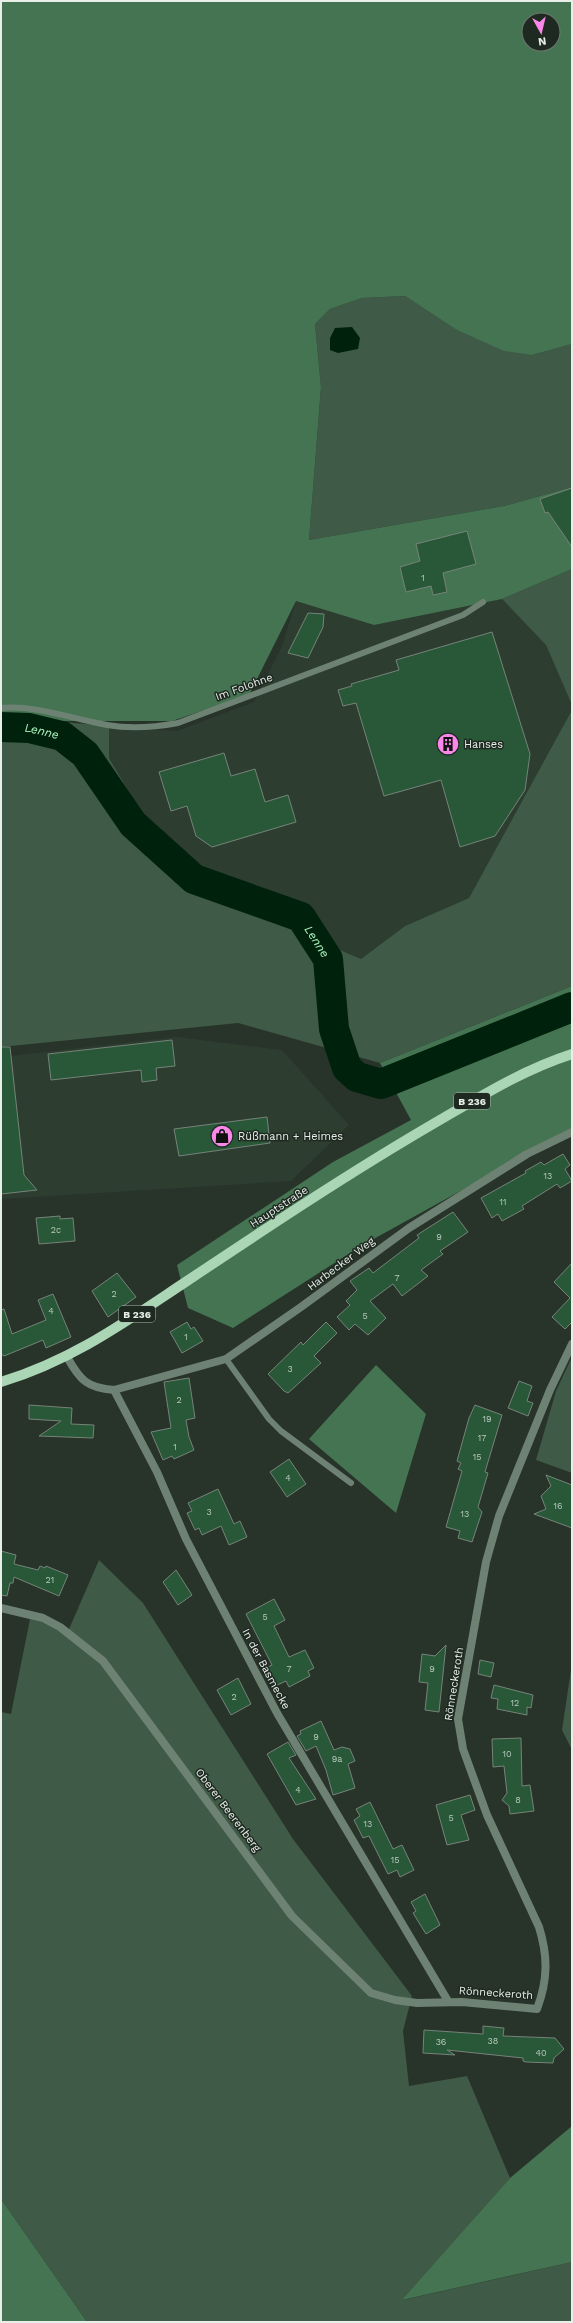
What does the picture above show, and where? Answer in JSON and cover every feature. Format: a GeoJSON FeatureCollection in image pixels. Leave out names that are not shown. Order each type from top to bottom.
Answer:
{"type":"FeatureCollection","features":[{"type":"Feature","properties":{"kind":"main road","name":"Hauptstraße"},"geometry":{"type":"LineString","coordinates":[[1,1382],[34,1372],[95,1342],[377,1157],[493,1089],[548,1062],[572,1054]]}},
{"type":"Feature","properties":{"kind":"street","name":"Harbecker Weg"},"geometry":{"type":"LineString","coordinates":[[114,1390],[226,1359],[301,1307],[409,1228],[528,1154],[572,1132]]}},
{"type":"Feature","properties":{"kind":"street","name":"Rönneckeroth"},"geometry":{"type":"LineString","coordinates":[[448,2001],[537,2009],[544,1987],[547,1969],[546,1956],[539,1927],[487,1815],[463,1749],[458,1719],[486,1562],[499,1516],[550,1390],[572,1344]]}},
{"type":"Feature","properties":{"kind":"street"},"geometry":{"type":"LineString","coordinates":[[67,1357],[76,1373],[88,1384],[102,1389],[114,1390]]}},
{"type":"Feature","properties":{"kind":"street","name":"In der Basmecke"},"geometry":{"type":"LineString","coordinates":[[114,1390],[157,1472],[186,1539],[277,1713],[448,2001]]}},
{"type":"Feature","properties":{"kind":"street","name":"Oberer Beerenberg"},"geometry":{"type":"LineString","coordinates":[[1,1608],[43,1618],[60,1627],[103,1661],[292,1916],[365,1988],[372,1993],[395,2000],[417,2003],[448,2001]]}},
{"type":"Feature","properties":{"kind":"lane","name":"Im Folohne"},"geometry":{"type":"LineString","coordinates":[[1,708],[37,710],[109,726],[156,726],[178,723],[463,615],[483,602]]}},
{"type":"Feature","properties":{"kind":"lane"},"geometry":{"type":"LineString","coordinates":[[226,1359],[269,1419],[281,1431],[351,1483]]}},
{"type":"Feature","properties":{"kind":"shaded area"},"geometry":{"type":"Polygon","coordinates":[[[1,1],[572,1],[572,344],[532,355],[504,351],[455,329],[405,296],[362,298],[330,309],[315,324],[321,387],[309,540],[504,506],[572,487],[572,569],[502,599],[374,625],[296,601],[249,695],[172,721],[51,721],[1,733],[1,1]]]}},
{"type":"Feature","properties":{"kind":"shaded area"},"geometry":{"type":"Polygon","coordinates":[[[405,296],[455,329],[532,355],[572,344],[572,487],[504,506],[309,540],[321,387],[315,324],[330,309],[362,298],[405,296]]]}},
{"type":"Feature","properties":{"kind":"shaded area"},"geometry":{"type":"Polygon","coordinates":[[[352,327],[360,338],[358,349],[338,353],[330,350],[330,338],[335,328],[352,327]]]}},
{"type":"Feature","properties":{"kind":"shaded area"},"geometry":{"type":"Polygon","coordinates":[[[572,569],[572,705],[546,645],[502,599],[572,569]]]}},
{"type":"Feature","properties":{"kind":"shaded area"},"geometry":{"type":"Polygon","coordinates":[[[502,599],[546,645],[572,705],[572,710],[469,898],[405,926],[361,959],[183,883],[109,758],[109,726],[177,731],[254,702],[282,646],[296,601],[374,625],[502,599]]]}},
{"type":"Feature","properties":{"kind":"shaded area"},"geometry":{"type":"Polygon","coordinates":[[[572,710],[572,986],[380,1063],[238,1023],[1,1047],[1,733],[51,721],[109,726],[109,758],[183,883],[361,959],[405,926],[469,898],[572,710]]]}},
{"type":"Feature","properties":{"kind":"shaded area"},"geometry":{"type":"Polygon","coordinates":[[[572,986],[572,1135],[527,1154],[361,1246],[233,1328],[188,1308],[177,1265],[333,1162],[411,1120],[380,1063],[572,986]]]}},
{"type":"Feature","properties":{"kind":"shaded area"},"geometry":{"type":"Polygon","coordinates":[[[176,1037],[282,1050],[349,1125],[291,1181],[1,1199],[1,1057],[176,1037]]]}},
{"type":"Feature","properties":{"kind":"shaded area"},"geometry":{"type":"Polygon","coordinates":[[[572,1357],[572,1473],[536,1460],[556,1391],[572,1357]]]}},
{"type":"Feature","properties":{"kind":"shaded area"},"geometry":{"type":"Polygon","coordinates":[[[376,1365],[426,1414],[396,1513],[309,1439],[376,1365]]]}},
{"type":"Feature","properties":{"kind":"shaded area"},"geometry":{"type":"Polygon","coordinates":[[[99,1560],[143,1603],[293,1839],[412,1996],[403,2031],[409,2086],[467,2076],[510,2178],[403,2300],[572,2262],[572,2322],[87,2322],[1,2199],[1,1712],[11,1714],[30,1619],[69,1629],[99,1560]]]}},
{"type":"Feature","properties":{"kind":"shaded area"},"geometry":{"type":"Polygon","coordinates":[[[572,1663],[572,1750],[562,1730],[572,1663]]]}},
{"type":"Feature","properties":{"kind":"shaded area"},"geometry":{"type":"Polygon","coordinates":[[[572,2126],[572,2262],[402,2300],[510,2178],[572,2126]]]}},
{"type":"Feature","properties":{"kind":"shaded area"},"geometry":{"type":"Polygon","coordinates":[[[1,2199],[87,2322],[1,2322],[1,2199]]]}},
{"type":"Feature","properties":{"kind":"building"},"geometry":{"type":"Polygon","coordinates":[[[572,488],[572,547],[548,512],[545,513],[540,499],[572,488]]]}},
{"type":"Feature","properties":{"kind":"building"},"geometry":{"type":"Polygon","coordinates":[[[467,531],[476,564],[443,573],[447,592],[433,595],[431,586],[406,592],[400,567],[420,561],[416,544],[467,531]]]}},
{"type":"Feature","properties":{"kind":"building"},"geometry":{"type":"Polygon","coordinates":[[[308,613],[324,614],[323,627],[308,658],[288,653],[308,613]]]}},
{"type":"Feature","properties":{"kind":"building","name":"Hanses"},"geometry":{"type":"Polygon","coordinates":[[[492,632],[530,754],[525,790],[495,836],[460,847],[441,780],[384,796],[356,703],[343,706],[338,690],[352,686],[351,684],[399,670],[396,660],[492,632]]]}},
{"type":"Feature","properties":{"kind":"building"},"geometry":{"type":"Polygon","coordinates":[[[224,753],[231,776],[255,769],[265,802],[288,795],[296,822],[212,847],[196,836],[187,806],[171,811],[159,772],[224,753]]]}},
{"type":"Feature","properties":{"kind":"building"},"geometry":{"type":"Polygon","coordinates":[[[172,1040],[175,1066],[156,1068],[157,1080],[142,1082],[141,1070],[51,1080],[48,1054],[172,1040]]]}},
{"type":"Feature","properties":{"kind":"building"},"geometry":{"type":"Polygon","coordinates":[[[1,1047],[10,1047],[24,1175],[37,1190],[1,1194],[1,1047]]]}},
{"type":"Feature","properties":{"kind":"building","name":"Rüßmann + Heimes"},"geometry":{"type":"Polygon","coordinates":[[[267,1117],[270,1143],[179,1156],[174,1129],[267,1117]]]}},
{"type":"Feature","properties":{"kind":"building"},"geometry":{"type":"Polygon","coordinates":[[[563,1154],[570,1165],[565,1169],[572,1181],[560,1188],[557,1184],[522,1206],[524,1209],[502,1221],[498,1214],[492,1218],[481,1198],[526,1173],[525,1171],[541,1162],[544,1165],[563,1154]]]}},
{"type":"Feature","properties":{"kind":"building"},"geometry":{"type":"Polygon","coordinates":[[[453,1212],[468,1232],[440,1251],[443,1254],[421,1270],[428,1276],[402,1296],[393,1284],[370,1301],[386,1318],[368,1335],[355,1324],[349,1330],[337,1317],[350,1305],[346,1301],[357,1290],[350,1281],[369,1268],[373,1273],[419,1238],[417,1235],[453,1212]]]}},
{"type":"Feature","properties":{"kind":"building"},"geometry":{"type":"Polygon","coordinates":[[[60,1216],[60,1219],[73,1218],[75,1241],[39,1244],[36,1218],[60,1216]]]}},
{"type":"Feature","properties":{"kind":"building"},"geometry":{"type":"Polygon","coordinates":[[[572,1263],[572,1322],[565,1329],[552,1317],[570,1298],[554,1282],[572,1263]]]}},
{"type":"Feature","properties":{"kind":"building"},"geometry":{"type":"Polygon","coordinates":[[[117,1273],[136,1297],[108,1317],[92,1291],[117,1273]]]}},
{"type":"Feature","properties":{"kind":"building"},"geometry":{"type":"Polygon","coordinates":[[[53,1294],[71,1337],[46,1348],[43,1340],[4,1356],[1,1354],[1,1310],[4,1309],[12,1334],[46,1320],[38,1300],[53,1294]]]}},
{"type":"Feature","properties":{"kind":"building"},"geometry":{"type":"Polygon","coordinates":[[[187,1322],[191,1329],[194,1327],[203,1341],[182,1353],[170,1332],[187,1322]]]}},
{"type":"Feature","properties":{"kind":"building"},"geometry":{"type":"Polygon","coordinates":[[[326,1322],[337,1333],[314,1356],[321,1363],[288,1393],[284,1391],[268,1374],[301,1342],[303,1345],[326,1322]]]}},
{"type":"Feature","properties":{"kind":"building"},"geometry":{"type":"Polygon","coordinates":[[[189,1378],[195,1418],[186,1420],[189,1437],[194,1450],[174,1459],[172,1456],[163,1460],[151,1432],[171,1428],[164,1382],[189,1378]]]}},
{"type":"Feature","properties":{"kind":"building"},"geometry":{"type":"Polygon","coordinates":[[[519,1381],[532,1386],[527,1401],[533,1403],[528,1416],[508,1408],[519,1381]]]}},
{"type":"Feature","properties":{"kind":"building"},"geometry":{"type":"Polygon","coordinates":[[[29,1405],[72,1408],[71,1424],[94,1425],[93,1438],[39,1436],[61,1421],[29,1419],[29,1405]]]}},
{"type":"Feature","properties":{"kind":"building"},"geometry":{"type":"Polygon","coordinates":[[[475,1405],[502,1415],[485,1472],[488,1473],[478,1507],[482,1512],[472,1542],[458,1538],[460,1531],[446,1527],[462,1471],[458,1469],[461,1463],[457,1461],[469,1418],[475,1405]]]}},
{"type":"Feature","properties":{"kind":"building"},"geometry":{"type":"Polygon","coordinates":[[[289,1459],[306,1484],[287,1497],[270,1472],[289,1459]]]}},
{"type":"Feature","properties":{"kind":"building"},"geometry":{"type":"Polygon","coordinates":[[[546,1475],[572,1485],[572,1528],[534,1514],[546,1509],[541,1496],[551,1486],[546,1475]]]}},
{"type":"Feature","properties":{"kind":"building"},"geometry":{"type":"Polygon","coordinates":[[[218,1489],[234,1524],[240,1521],[247,1537],[229,1545],[221,1526],[202,1535],[199,1528],[195,1530],[187,1513],[192,1511],[188,1503],[218,1489]]]}},
{"type":"Feature","properties":{"kind":"building"},"geometry":{"type":"Polygon","coordinates":[[[1,1551],[16,1555],[14,1564],[38,1570],[40,1566],[45,1568],[46,1566],[68,1575],[59,1596],[14,1577],[13,1583],[10,1583],[7,1596],[1,1595],[1,1551]]]}},
{"type":"Feature","properties":{"kind":"building"},"geometry":{"type":"Polygon","coordinates":[[[176,1570],[192,1595],[178,1605],[163,1582],[176,1570]]]}},
{"type":"Feature","properties":{"kind":"building"},"geometry":{"type":"Polygon","coordinates":[[[274,1599],[285,1620],[274,1626],[289,1657],[305,1650],[314,1668],[308,1671],[310,1676],[289,1687],[286,1681],[275,1686],[266,1668],[272,1665],[246,1614],[274,1599]]]}},
{"type":"Feature","properties":{"kind":"building"},"geometry":{"type":"Polygon","coordinates":[[[446,1645],[439,1712],[425,1710],[428,1683],[419,1682],[422,1654],[435,1656],[446,1645]]]}},
{"type":"Feature","properties":{"kind":"building"},"geometry":{"type":"Polygon","coordinates":[[[480,1660],[494,1663],[491,1677],[478,1674],[480,1660]]]}},
{"type":"Feature","properties":{"kind":"building"},"geometry":{"type":"Polygon","coordinates":[[[238,1678],[251,1704],[231,1715],[217,1690],[238,1678]]]}},
{"type":"Feature","properties":{"kind":"building"},"geometry":{"type":"Polygon","coordinates":[[[494,1685],[533,1695],[531,1708],[527,1707],[527,1715],[497,1709],[498,1699],[491,1698],[494,1685]]]}},
{"type":"Feature","properties":{"kind":"building"},"geometry":{"type":"Polygon","coordinates":[[[321,1721],[334,1750],[342,1747],[350,1749],[355,1761],[348,1764],[355,1788],[333,1795],[326,1770],[316,1746],[306,1751],[297,1736],[301,1734],[300,1731],[321,1721]]]}},
{"type":"Feature","properties":{"kind":"building"},"geometry":{"type":"Polygon","coordinates":[[[521,1738],[522,1786],[530,1785],[534,1811],[510,1814],[509,1806],[502,1800],[507,1793],[504,1766],[493,1767],[492,1739],[521,1738]]]}},
{"type":"Feature","properties":{"kind":"building"},"geometry":{"type":"Polygon","coordinates":[[[288,1742],[296,1755],[289,1758],[316,1799],[296,1805],[267,1754],[288,1742]]]}},
{"type":"Feature","properties":{"kind":"building"},"geometry":{"type":"Polygon","coordinates":[[[470,1795],[475,1810],[461,1815],[469,1840],[447,1845],[436,1805],[470,1795]]]}},
{"type":"Feature","properties":{"kind":"building"},"geometry":{"type":"Polygon","coordinates":[[[370,1802],[393,1849],[402,1845],[414,1870],[400,1877],[397,1870],[388,1874],[369,1836],[363,1838],[354,1820],[360,1816],[356,1809],[370,1802]]]}},
{"type":"Feature","properties":{"kind":"building"},"geometry":{"type":"Polygon","coordinates":[[[425,1894],[440,1925],[426,1934],[413,1913],[416,1911],[411,1902],[425,1894]]]}},
{"type":"Feature","properties":{"kind":"building"},"geometry":{"type":"Polygon","coordinates":[[[483,2026],[504,2028],[503,2036],[555,2038],[564,2049],[554,2058],[553,2063],[526,2062],[523,2061],[523,2058],[447,2050],[455,2055],[423,2053],[424,2030],[483,2034],[483,2026]]]}},
{"type":"Feature","properties":{"kind":"waterway","name":"Lenne"},"geometry":{"type":"LineString","coordinates":[[1,727],[29,728],[62,736],[85,754],[133,824],[194,879],[301,917],[328,959],[334,1029],[347,1068],[357,1077],[381,1084],[572,1007]]}},
{"type":"Feature","properties":{"kind":"place","name":"Hanses"},"geometry":{"type":"Point","coordinates":[448,744]}},
{"type":"Feature","properties":{"kind":"place","name":"Rüßmann + Heimes"},"geometry":{"type":"Point","coordinates":[222,1136]}}]}
